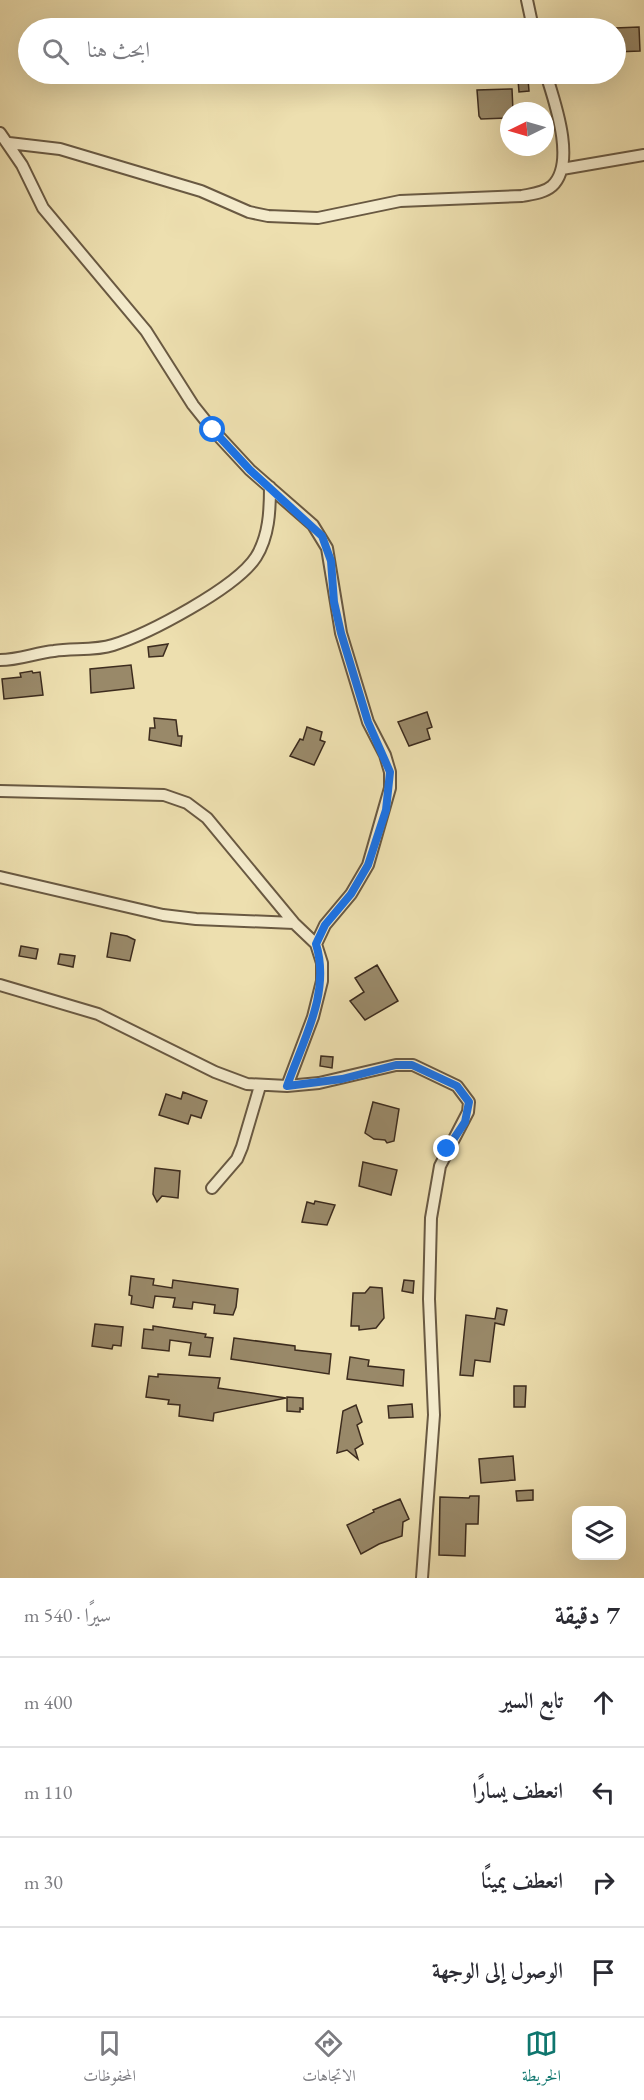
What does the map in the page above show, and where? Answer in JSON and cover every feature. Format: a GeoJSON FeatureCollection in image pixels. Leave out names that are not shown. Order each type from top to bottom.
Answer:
{"type":"FeatureCollection","features":[{"type":"Feature","properties":{"kind":"street"},"geometry":{"type":"LineString","coordinates":[[527,0],[531,18]]}},
{"type":"Feature","properties":{"kind":"street"},"geometry":{"type":"LineString","coordinates":[[9,143],[60,149],[201,191],[249,212],[268,216],[318,218],[400,201],[531,194],[551,187],[562,169],[562,132],[549,84]]}},
{"type":"Feature","properties":{"kind":"street"},"geometry":{"type":"LineString","coordinates":[[0,133],[9,143],[35,194],[54,223],[146,331],[193,405],[218,436],[313,525],[327,548],[341,633],[368,722],[390,772],[386,810],[368,865],[351,894],[325,925],[316,944]]}},
{"type":"Feature","properties":{"kind":"street"},"geometry":{"type":"LineString","coordinates":[[562,169],[644,155]]}},
{"type":"Feature","properties":{"kind":"street"},"geometry":{"type":"LineString","coordinates":[[0,660],[17,660],[55,650],[111,646],[164,622],[222,588],[248,567],[257,556],[268,525],[270,487]]}},
{"type":"Feature","properties":{"kind":"street"},"geometry":{"type":"LineString","coordinates":[[0,791],[164,795],[187,802],[207,818],[294,923],[316,944],[322,963],[319,996],[287,1086]]}},
{"type":"Feature","properties":{"kind":"street"},"geometry":{"type":"LineString","coordinates":[[0,877],[163,915],[196,919],[294,923]]}},
{"type":"Feature","properties":{"kind":"street"},"geometry":{"type":"LineString","coordinates":[[0,985],[98,1014],[215,1072],[247,1084],[287,1086],[342,1079],[396,1065],[412,1065],[457,1086],[469,1102],[465,1122],[440,1166],[432,1209],[429,1299],[434,1415],[422,1578]]}},
{"type":"Feature","properties":{"kind":"street"},"geometry":{"type":"LineString","coordinates":[[212,1188],[237,1159],[243,1147],[260,1086]]}},
{"type":"Feature","properties":{"kind":"building"},"geometry":{"type":"Polygon","coordinates":[[[639,27],[640,51],[626,52],[626,28],[639,27]]]}},
{"type":"Feature","properties":{"kind":"building"},"geometry":{"type":"Polygon","coordinates":[[[518,84],[528,84],[529,91],[519,92],[518,84]]]}},
{"type":"Feature","properties":{"kind":"building"},"geometry":{"type":"Polygon","coordinates":[[[512,89],[513,102],[500,102],[500,118],[481,119],[477,90],[512,89]]]}},
{"type":"Feature","properties":{"kind":"building"},"geometry":{"type":"Polygon","coordinates":[[[168,644],[163,656],[149,657],[148,647],[168,644]]]}},
{"type":"Feature","properties":{"kind":"building"},"geometry":{"type":"Polygon","coordinates":[[[131,665],[134,688],[91,693],[90,669],[131,665]]]}},
{"type":"Feature","properties":{"kind":"building"},"geometry":{"type":"Polygon","coordinates":[[[32,671],[33,673],[40,672],[43,695],[4,699],[2,679],[21,677],[20,673],[32,671]]]}},
{"type":"Feature","properties":{"kind":"building"},"geometry":{"type":"Polygon","coordinates":[[[427,712],[432,727],[427,729],[430,739],[409,746],[398,722],[427,712]]]}},
{"type":"Feature","properties":{"kind":"building"},"geometry":{"type":"Polygon","coordinates":[[[154,718],[176,720],[178,736],[182,736],[181,746],[149,740],[150,728],[155,728],[154,718]]]}},
{"type":"Feature","properties":{"kind":"building"},"geometry":{"type":"Polygon","coordinates":[[[307,727],[322,732],[320,740],[325,742],[314,765],[290,756],[300,739],[303,740],[307,727]]]}},
{"type":"Feature","properties":{"kind":"building"},"geometry":{"type":"Polygon","coordinates":[[[111,933],[135,940],[130,961],[107,957],[111,933]]]}},
{"type":"Feature","properties":{"kind":"building"},"geometry":{"type":"Polygon","coordinates":[[[21,946],[38,949],[36,959],[19,956],[21,946]]]}},
{"type":"Feature","properties":{"kind":"building"},"geometry":{"type":"Polygon","coordinates":[[[60,954],[75,956],[73,967],[58,964],[60,954]]]}},
{"type":"Feature","properties":{"kind":"building"},"geometry":{"type":"Polygon","coordinates":[[[377,965],[398,1001],[365,1020],[350,1001],[364,992],[355,978],[377,965]]]}},
{"type":"Feature","properties":{"kind":"building"},"geometry":{"type":"Polygon","coordinates":[[[321,1056],[333,1057],[332,1068],[320,1066],[321,1056]]]}},
{"type":"Feature","properties":{"kind":"building"},"geometry":{"type":"Polygon","coordinates":[[[183,1092],[207,1101],[201,1118],[191,1115],[188,1124],[159,1115],[166,1094],[181,1099],[183,1092]]]}},
{"type":"Feature","properties":{"kind":"building"},"geometry":{"type":"Polygon","coordinates":[[[373,1102],[399,1109],[394,1141],[387,1143],[385,1140],[374,1139],[365,1133],[373,1102]]]}},
{"type":"Feature","properties":{"kind":"building"},"geometry":{"type":"Polygon","coordinates":[[[363,1162],[397,1170],[391,1195],[359,1186],[363,1162]]]}},
{"type":"Feature","properties":{"kind":"building"},"geometry":{"type":"Polygon","coordinates":[[[155,1168],[180,1171],[178,1198],[162,1196],[157,1202],[153,1194],[155,1168]]]}},
{"type":"Feature","properties":{"kind":"building"},"geometry":{"type":"Polygon","coordinates":[[[315,1201],[335,1205],[327,1225],[302,1222],[307,1202],[314,1204],[315,1201]]]}},
{"type":"Feature","properties":{"kind":"building"},"geometry":{"type":"Polygon","coordinates":[[[131,1276],[154,1279],[153,1285],[172,1288],[173,1280],[238,1289],[236,1307],[233,1315],[214,1313],[215,1305],[193,1302],[192,1309],[173,1307],[175,1298],[155,1296],[153,1308],[131,1304],[132,1296],[129,1295],[131,1276]]]}},
{"type":"Feature","properties":{"kind":"building"},"geometry":{"type":"Polygon","coordinates":[[[404,1280],[414,1281],[413,1293],[402,1291],[404,1280]]]}},
{"type":"Feature","properties":{"kind":"building"},"geometry":{"type":"Polygon","coordinates":[[[370,1287],[382,1288],[384,1318],[376,1328],[359,1330],[359,1326],[351,1326],[353,1293],[365,1293],[370,1287]]]}},
{"type":"Feature","properties":{"kind":"building"},"geometry":{"type":"Polygon","coordinates":[[[497,1308],[507,1310],[504,1325],[495,1323],[490,1362],[475,1360],[473,1376],[460,1375],[466,1315],[495,1319],[497,1308]]]}},
{"type":"Feature","properties":{"kind":"building"},"geometry":{"type":"Polygon","coordinates":[[[95,1324],[123,1327],[121,1346],[113,1345],[112,1349],[92,1346],[95,1324]]]}},
{"type":"Feature","properties":{"kind":"building"},"geometry":{"type":"Polygon","coordinates":[[[153,1326],[206,1334],[205,1337],[213,1338],[210,1357],[189,1355],[191,1343],[170,1340],[169,1351],[142,1348],[144,1329],[153,1330],[153,1326]]]}},
{"type":"Feature","properties":{"kind":"building"},"geometry":{"type":"Polygon","coordinates":[[[234,1338],[295,1346],[295,1350],[331,1354],[329,1374],[231,1359],[234,1338]]]}},
{"type":"Feature","properties":{"kind":"building"},"geometry":{"type":"Polygon","coordinates":[[[350,1357],[369,1360],[368,1366],[404,1370],[403,1386],[347,1379],[350,1357]]]}},
{"type":"Feature","properties":{"kind":"building"},"geometry":{"type":"Polygon","coordinates":[[[158,1374],[220,1378],[218,1388],[286,1398],[214,1413],[213,1421],[179,1416],[180,1405],[168,1404],[169,1400],[146,1397],[149,1376],[158,1377],[158,1374]]]}},
{"type":"Feature","properties":{"kind":"building"},"geometry":{"type":"Polygon","coordinates":[[[514,1386],[526,1386],[525,1407],[514,1407],[514,1386]]]}},
{"type":"Feature","properties":{"kind":"building"},"geometry":{"type":"Polygon","coordinates":[[[287,1397],[303,1398],[303,1409],[300,1408],[300,1412],[287,1411],[287,1397]]]}},
{"type":"Feature","properties":{"kind":"building"},"geometry":{"type":"Polygon","coordinates":[[[412,1404],[413,1417],[389,1418],[388,1406],[412,1404]]]}},
{"type":"Feature","properties":{"kind":"building"},"geometry":{"type":"Polygon","coordinates":[[[356,1405],[362,1422],[357,1425],[363,1444],[355,1449],[358,1459],[347,1450],[337,1453],[343,1411],[356,1405]]]}},
{"type":"Feature","properties":{"kind":"building"},"geometry":{"type":"Polygon","coordinates":[[[513,1456],[515,1480],[481,1483],[479,1459],[513,1456]]]}},
{"type":"Feature","properties":{"kind":"building"},"geometry":{"type":"Polygon","coordinates":[[[533,1490],[533,1500],[517,1501],[516,1491],[533,1490]]]}},
{"type":"Feature","properties":{"kind":"building"},"geometry":{"type":"Polygon","coordinates":[[[479,1496],[478,1524],[466,1524],[465,1556],[439,1555],[440,1497],[469,1498],[479,1496]]]}},
{"type":"Feature","properties":{"kind":"building"},"geometry":{"type":"Polygon","coordinates":[[[400,1499],[409,1519],[403,1522],[402,1536],[379,1544],[361,1554],[347,1525],[374,1512],[373,1510],[400,1499]]]}},
{"type":"Feature","properties":{"kind":"route"},"geometry":{"type":"LineString","coordinates":[[213,430],[250,470],[313,525],[322,536],[331,561],[334,602],[341,633],[368,722],[385,755],[390,772],[386,810],[368,865],[351,894],[325,925],[316,944],[322,963],[319,996],[287,1086],[342,1079],[396,1065],[412,1065],[425,1069],[457,1086],[469,1102],[465,1122],[447,1149]]}}]}
